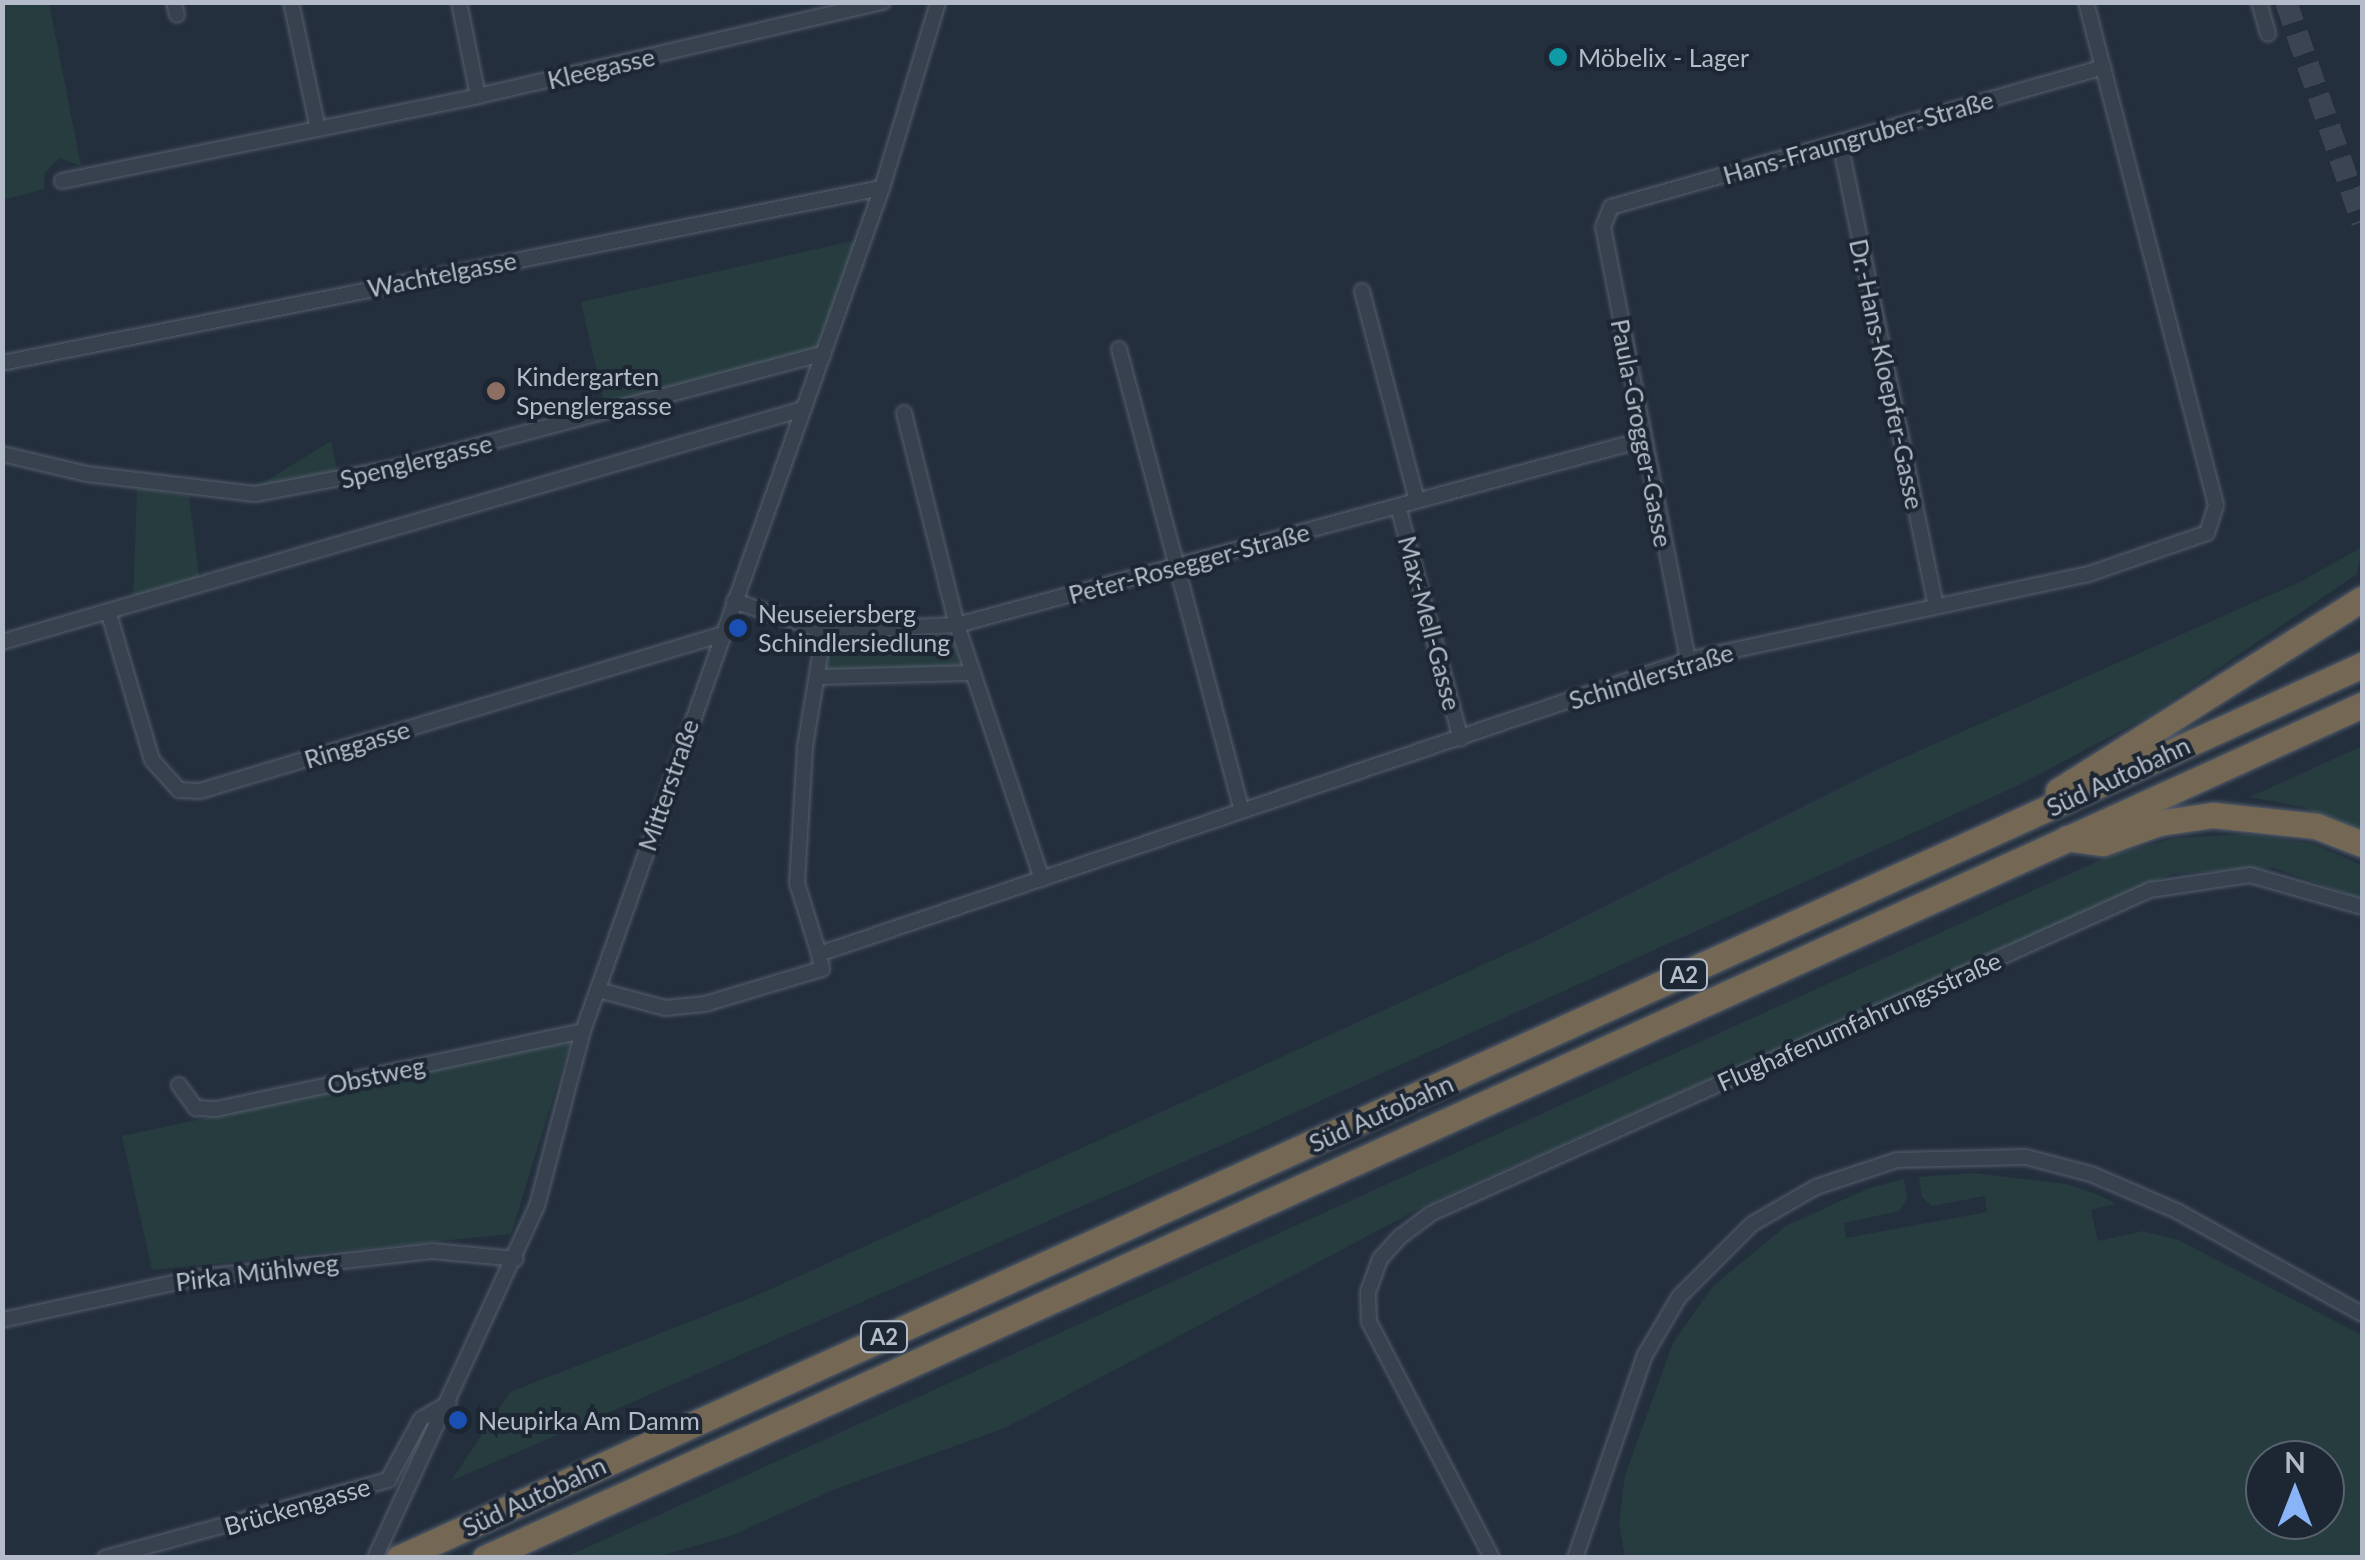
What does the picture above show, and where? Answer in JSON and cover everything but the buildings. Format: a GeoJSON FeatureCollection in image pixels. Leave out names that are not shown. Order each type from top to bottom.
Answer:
{"type":"FeatureCollection","features":[{"type":"Feature","properties":{"kind":"highway"},"geometry":{"type":"LineString","coordinates":[[1998,832],[2362,598]]}},
{"type":"Feature","properties":{"kind":"highway","name":"Süd Autobahn"},"geometry":{"type":"LineString","coordinates":[[399,1558],[2362,665]]}},
{"type":"Feature","properties":{"kind":"highway","name":"Süd Autobahn"},"geometry":{"type":"LineString","coordinates":[[485,1558],[2362,705]]}},
{"type":"Feature","properties":{"kind":"highway"},"geometry":{"type":"LineString","coordinates":[[2067,838],[2102,842],[2213,815],[2316,826],[2362,844]]}},
{"type":"Feature","properties":{"kind":"street"},"geometry":{"type":"LineString","coordinates":[[290,2],[318,130]]}},
{"type":"Feature","properties":{"kind":"street"},"geometry":{"type":"LineString","coordinates":[[458,2],[478,96]]}},
{"type":"Feature","properties":{"kind":"street","name":"Kleegasse"},"geometry":{"type":"LineString","coordinates":[[62,181],[478,96],[883,2]]}},
{"type":"Feature","properties":{"kind":"street","name":"Mitterstraße"},"geometry":{"type":"LineString","coordinates":[[375,1558],[450,1403],[536,1206],[583,1031],[720,635],[882,188],[938,2]]}},
{"type":"Feature","properties":{"kind":"street","name":"Schindlerstraße"},"geometry":{"type":"LineString","coordinates":[[598,990],[665,1008],[705,1004],[822,969],[820,954],[1688,660],[2086,574],[2207,534],[2213,526],[2216,505],[2086,2]]}},
{"type":"Feature","properties":{"kind":"street"},"geometry":{"type":"LineString","coordinates":[[2259,2],[2268,34]]}},
{"type":"Feature","properties":{"kind":"street","name":"Hans-Fraungruber-Straße"},"geometry":{"type":"LineString","coordinates":[[1611,207],[2104,67]]}},
{"type":"Feature","properties":{"kind":"street","name":"Dr.-Hans-Kloepfer-Gasse"},"geometry":{"type":"LineString","coordinates":[[1840,143],[1936,606]]}},
{"type":"Feature","properties":{"kind":"street","name":"Wachtelgasse"},"geometry":{"type":"LineString","coordinates":[[2,364],[882,188]]}},
{"type":"Feature","properties":{"kind":"street","name":"Paula-Grogger-Gasse"},"geometry":{"type":"LineString","coordinates":[[1611,207],[1603,226],[1688,660]]}},
{"type":"Feature","properties":{"kind":"street","name":"Max-Mell-Gasse"},"geometry":{"type":"LineString","coordinates":[[1362,290],[1417,500]]}},
{"type":"Feature","properties":{"kind":"street"},"geometry":{"type":"LineString","coordinates":[[1119,349],[1242,810]]}},
{"type":"Feature","properties":{"kind":"street","name":"Spenglergasse"},"geometry":{"type":"LineString","coordinates":[[2,454],[104,477],[256,494],[390,469],[824,353]]}},
{"type":"Feature","properties":{"kind":"street"},"geometry":{"type":"LineString","coordinates":[[2,642],[110,614],[803,409]]}},
{"type":"Feature","properties":{"kind":"street"},"geometry":{"type":"LineString","coordinates":[[904,413],[957,625],[1042,878]]}},
{"type":"Feature","properties":{"kind":"street","name":"Peter-Rosegger-Straße"},"geometry":{"type":"LineString","coordinates":[[734,601],[824,631],[957,625],[1642,440]]}},
{"type":"Feature","properties":{"kind":"street","name":"Max-Mell-Gasse"},"geometry":{"type":"LineString","coordinates":[[1398,506],[1462,739]]}},
{"type":"Feature","properties":{"kind":"street","name":"Ringgasse"},"geometry":{"type":"LineString","coordinates":[[110,614],[152,760],[179,790],[200,791],[720,635]]}},
{"type":"Feature","properties":{"kind":"street"},"geometry":{"type":"LineString","coordinates":[[820,954],[798,883],[824,631]]}},
{"type":"Feature","properties":{"kind":"street"},"geometry":{"type":"LineString","coordinates":[[817,676],[972,673]]}},
{"type":"Feature","properties":{"kind":"street","name":"Flughafenumfahrungsstraße"},"geometry":{"type":"LineString","coordinates":[[1492,1558],[1379,1349],[1368,1292],[1380,1259],[1430,1214],[2150,890],[2250,875],[2362,907]]}},
{"type":"Feature","properties":{"kind":"street","name":"Obstweg"},"geometry":{"type":"LineString","coordinates":[[179,1085],[196,1108],[216,1109],[583,1031]]}},
{"type":"Feature","properties":{"kind":"street"},"geometry":{"type":"LineString","coordinates":[[1576,1558],[1645,1354],[1678,1297],[1752,1224],[1816,1187],[1897,1160],[2026,1157],[2091,1174],[2177,1211],[2362,1314]]}},
{"type":"Feature","properties":{"kind":"street","name":"Pirka Mühlweg"},"geometry":{"type":"LineString","coordinates":[[2,1320],[202,1276],[432,1251],[516,1258]]}},
{"type":"Feature","properties":{"kind":"street","name":"Brückengasse"},"geometry":{"type":"LineString","coordinates":[[106,1558],[388,1480],[421,1419],[450,1403]]}},
{"type":"Feature","properties":{"kind":"green space"},"geometry":{"type":"Polygon","coordinates":[[[3,2],[49,3],[81,166],[60,158],[45,172],[44,189],[3,200],[3,2]]]}},
{"type":"Feature","properties":{"kind":"green space"},"geometry":{"type":"Polygon","coordinates":[[[857,240],[819,350],[605,407],[581,302],[857,240]]]}},
{"type":"Feature","properties":{"kind":"green space"},"geometry":{"type":"Polygon","coordinates":[[[331,441],[338,475],[258,486],[331,441]]]}},
{"type":"Feature","properties":{"kind":"green space"},"geometry":{"type":"Polygon","coordinates":[[[137,488],[189,496],[200,583],[133,603],[137,488]]]}},
{"type":"Feature","properties":{"kind":"green space"},"geometry":{"type":"Polygon","coordinates":[[[2362,547],[2357,574],[2149,716],[2019,785],[1243,1136],[451,1481],[510,1392],[753,1297],[1183,1102],[1537,940],[1878,769],[2300,582],[2362,547]]]}},
{"type":"Feature","properties":{"kind":"green space"},"geometry":{"type":"Polygon","coordinates":[[[944,635],[955,642],[959,662],[949,670],[826,673],[821,666],[825,645],[836,639],[944,635]]]}},
{"type":"Feature","properties":{"kind":"green space"},"geometry":{"type":"Polygon","coordinates":[[[2362,746],[2362,836],[2303,807],[2250,797],[2362,746]]]}},
{"type":"Feature","properties":{"kind":"green space"},"geometry":{"type":"Polygon","coordinates":[[[2247,834],[2314,844],[2362,865],[2362,899],[2274,868],[2172,874],[1428,1204],[1005,1428],[838,1488],[728,1537],[655,1557],[564,1558],[2109,856],[2174,838],[2247,834]]]}},
{"type":"Feature","properties":{"kind":"green space"},"geometry":{"type":"Polygon","coordinates":[[[571,1040],[511,1234],[152,1270],[122,1136],[571,1040]]]}},
{"type":"Feature","properties":{"kind":"green space"},"geometry":{"type":"Polygon","coordinates":[[[1973,1173],[2066,1184],[2116,1204],[2091,1210],[2098,1241],[2143,1231],[2178,1240],[2362,1335],[2362,1557],[1625,1557],[1619,1522],[1625,1475],[1673,1343],[1713,1286],[1786,1226],[1869,1188],[1904,1179],[1907,1199],[1899,1211],[1844,1223],[1846,1238],[1987,1212],[1985,1196],[1932,1206],[1922,1197],[1919,1177],[1973,1173]]]}},
{"type":"Feature","properties":{"kind":"tunnel"},"geometry":{"type":"LineString","coordinates":[[2286,2],[2362,222]]}},
{"type":"Feature","properties":{"kind":"place","name":"Möbelix - Lager"},"geometry":{"type":"Point","coordinates":[1558,57]}},
{"type":"Feature","properties":{"kind":"place","name":"Kindergarten Spenglergasse"},"geometry":{"type":"Point","coordinates":[496,391]}},
{"type":"Feature","properties":{"kind":"place","name":"Neuseiersberg Schindlersiedlung"},"geometry":{"type":"Point","coordinates":[738,628]}},
{"type":"Feature","properties":{"kind":"place","name":"Neupirka Am Damm"},"geometry":{"type":"Point","coordinates":[458,1420]}}]}
